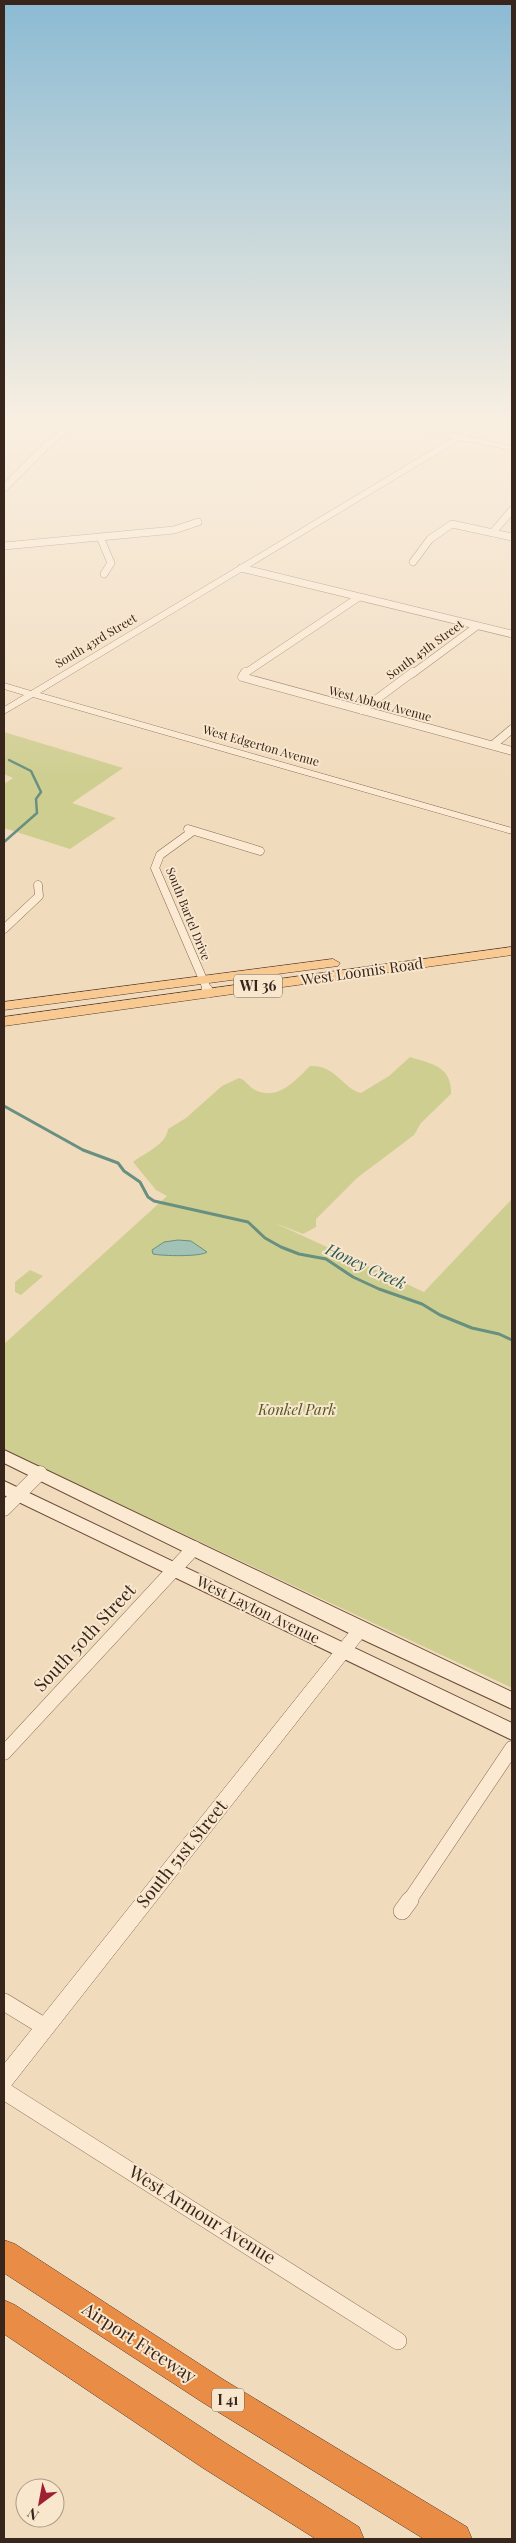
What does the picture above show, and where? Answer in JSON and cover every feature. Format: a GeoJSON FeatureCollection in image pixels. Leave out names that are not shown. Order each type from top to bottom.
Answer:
{"type":"FeatureCollection","features":[{"type":"Feature","properties":{"kind":"highway","name":"Airport Freeway"},"geometry":{"type":"LineString","coordinates":[[4,2255],[214,2391],[455,2539]]}},
{"type":"Feature","properties":{"kind":"highway"},"geometry":{"type":"LineString","coordinates":[[4,2316],[215,2456],[347,2539]]}},
{"type":"Feature","properties":{"kind":"main road","name":"West Loomis Road"},"geometry":{"type":"LineString","coordinates":[[4,1022],[205,987],[507,946]]}},
{"type":"Feature","properties":{"kind":"main road","name":"West Loomis Road"},"geometry":{"type":"LineString","coordinates":[[4,1005],[205,987]]}},
{"type":"Feature","properties":{"kind":"main road","name":"West Layton Avenue"},"geometry":{"type":"LineString","coordinates":[[4,1456],[360,1630],[512,1701]]}},
{"type":"Feature","properties":{"kind":"main road","name":"West Layton Avenue"},"geometry":{"type":"LineString","coordinates":[[11,1490],[512,1732]]}},
{"type":"Feature","properties":{"kind":"street"},"geometry":{"type":"LineString","coordinates":[[4,546],[61,541]]}},
{"type":"Feature","properties":{"kind":"street"},"geometry":{"type":"LineString","coordinates":[[102,541],[111,562],[104,574]]}},
{"type":"Feature","properties":{"kind":"street","name":"South 43rd Street"},"geometry":{"type":"LineString","coordinates":[[4,711],[286,541]]}},
{"type":"Feature","properties":{"kind":"street"},"geometry":{"type":"LineString","coordinates":[[413,562],[429,541]]}},
{"type":"Feature","properties":{"kind":"street"},"geometry":{"type":"LineString","coordinates":[[241,568],[512,634]]}},
{"type":"Feature","properties":{"kind":"street","name":"West Abbott Avenue"},"geometry":{"type":"LineString","coordinates":[[359,597],[243,674],[242,677],[512,751]]}},
{"type":"Feature","properties":{"kind":"street","name":"South 45th Street"},"geometry":{"type":"LineString","coordinates":[[362,710],[477,626]]}},
{"type":"Feature","properties":{"kind":"street","name":"West Edgerton Avenue"},"geometry":{"type":"LineString","coordinates":[[4,686],[512,831]]}},
{"type":"Feature","properties":{"kind":"street"},"geometry":{"type":"LineString","coordinates":[[493,745],[512,729]]}},
{"type":"Feature","properties":{"kind":"street","name":"South Bartel Drive"},"geometry":{"type":"LineString","coordinates":[[205,987],[156,868],[160,855],[189,829],[260,851]]}},
{"type":"Feature","properties":{"kind":"street"},"geometry":{"type":"LineString","coordinates":[[4,929],[39,896],[40,889],[38,885]]}},
{"type":"Feature","properties":{"kind":"street"},"geometry":{"type":"LineString","coordinates":[[4,1509],[11,1490],[40,1473]]}},
{"type":"Feature","properties":{"kind":"street","name":"South 50th Street"},"geometry":{"type":"LineString","coordinates":[[4,1753],[194,1548]]}},
{"type":"Feature","properties":{"kind":"street","name":"South 51st Street"},"geometry":{"type":"LineString","coordinates":[[4,2079],[360,1630]]}},
{"type":"Feature","properties":{"kind":"street"},"geometry":{"type":"LineString","coordinates":[[402,1911],[512,1748]]}},
{"type":"Feature","properties":{"kind":"street"},"geometry":{"type":"LineString","coordinates":[[4,2002],[44,2027]]}},
{"type":"Feature","properties":{"kind":"street","name":"West Armour Avenue"},"geometry":{"type":"LineString","coordinates":[[4,2091],[252,2247],[398,2342]]}},
{"type":"Feature","properties":{"kind":"green space"},"geometry":{"type":"Polygon","coordinates":[[[4,732],[123,768],[72,803],[116,818],[70,849],[4,828],[4,784],[13,778],[4,774],[4,732]]]}},
{"type":"Feature","properties":{"kind":"green space","name":"Konkel Park"},"geometry":{"type":"Polygon","coordinates":[[[410,1057],[433,1064],[444,1072],[448,1077],[451,1094],[421,1123],[414,1135],[357,1178],[316,1219],[316,1227],[303,1234],[275,1223],[424,1292],[512,1199],[512,1688],[4,1450],[4,1344],[167,1196],[156,1190],[133,1162],[155,1148],[164,1140],[168,1129],[186,1118],[222,1086],[239,1078],[255,1090],[271,1093],[286,1088],[310,1066],[319,1067],[333,1073],[349,1087],[361,1093],[389,1076],[410,1057]]]}},
{"type":"Feature","properties":{"kind":"green space"},"geometry":{"type":"Polygon","coordinates":[[[30,1270],[43,1276],[21,1295],[15,1292],[15,1282],[30,1270]]]}},
{"type":"Feature","properties":{"kind":"shaded area"},"geometry":{"type":"Polygon","coordinates":[[[191,1241],[207,1252],[203,1254],[172,1256],[153,1254],[152,1250],[164,1242],[191,1241]]]}},
{"type":"Feature","properties":{"kind":"waterway","name":"Honey Creek"},"geometry":{"type":"LineString","coordinates":[[4,842],[37,813],[36,799],[41,792],[31,771],[9,760]]}},
{"type":"Feature","properties":{"kind":"waterway","name":"Honey Creek"},"geometry":{"type":"LineString","coordinates":[[4,1106],[83,1150],[118,1163],[124,1171],[140,1182],[148,1197],[154,1201],[248,1222],[265,1238],[281,1247],[299,1254],[326,1259],[353,1277],[379,1289],[422,1304],[440,1315],[472,1328],[499,1334],[512,1340]]}}]}
